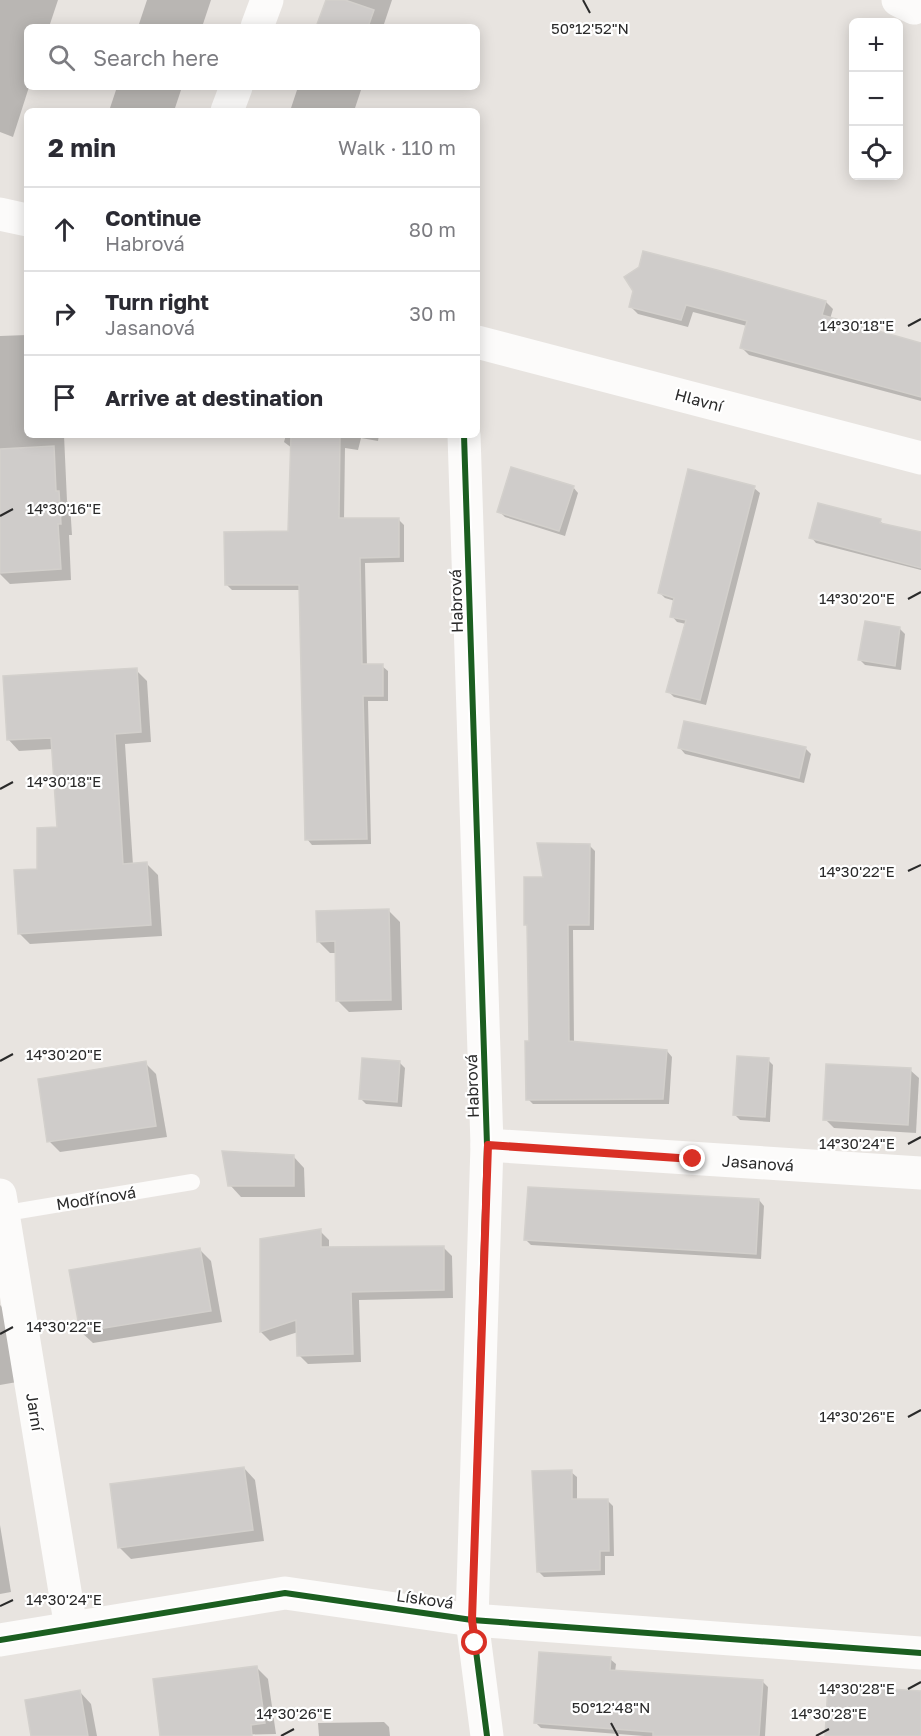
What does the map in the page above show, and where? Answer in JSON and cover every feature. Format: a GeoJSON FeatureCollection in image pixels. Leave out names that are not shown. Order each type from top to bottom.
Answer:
{"type":"FeatureCollection","features":[{"type":"Feature","properties":{"kind":"street"},"geometry":{"type":"LineString","coordinates":[[258,24],[267,0]]}},
{"type":"Feature","properties":{"kind":"street"},"geometry":{"type":"LineString","coordinates":[[228,108],[235,90]]}},
{"type":"Feature","properties":{"kind":"street"},"geometry":{"type":"LineString","coordinates":[[0,214],[24,219]]}},
{"type":"Feature","properties":{"kind":"street","name":"Hlavní"},"geometry":{"type":"LineString","coordinates":[[480,343],[921,458]]}},
{"type":"Feature","properties":{"kind":"street","name":"Habrová"},"geometry":{"type":"LineString","coordinates":[[464,438],[488,1145],[472,1620],[487,1736]]}},
{"type":"Feature","properties":{"kind":"street","name":"Jasanová"},"geometry":{"type":"LineString","coordinates":[[488,1145],[921,1173]]}},
{"type":"Feature","properties":{"kind":"street","name":"Jarní"},"geometry":{"type":"LineString","coordinates":[[1,1207],[71,1628]]}},
{"type":"Feature","properties":{"kind":"street","name":"Lísková"},"geometry":{"type":"LineString","coordinates":[[0,1640],[285,1593],[472,1620],[921,1653]]}},
{"type":"Feature","properties":{"kind":"lane","name":"Modřínová"},"geometry":{"type":"LineString","coordinates":[[1,1207],[192,1182]]}},
{"type":"Feature","properties":{"kind":"building"},"geometry":{"type":"Polygon","coordinates":[[[326,0],[345,0],[374,10],[369,24],[317,24],[326,0]]]}},
{"type":"Feature","properties":{"kind":"building"},"geometry":{"type":"Polygon","coordinates":[[[643,251],[826,301],[822,315],[921,343],[921,397],[740,348],[747,321],[686,305],[681,320],[629,307],[633,291],[624,277],[639,267],[643,251]]]}},
{"type":"Feature","properties":{"kind":"building"},"geometry":{"type":"Polygon","coordinates":[[[291,438],[340,438],[339,518],[399,518],[399,557],[360,558],[362,664],[383,664],[383,696],[363,696],[367,839],[305,840],[299,585],[225,585],[224,532],[288,531],[291,438]]]}},
{"type":"Feature","properties":{"kind":"building"},"geometry":{"type":"Polygon","coordinates":[[[54,446],[56,491],[59,491],[61,524],[58,524],[61,569],[0,573],[0,449],[54,446]]]}},
{"type":"Feature","properties":{"kind":"building"},"geometry":{"type":"Polygon","coordinates":[[[511,467],[574,486],[559,531],[497,512],[511,467]]]}},
{"type":"Feature","properties":{"kind":"building"},"geometry":{"type":"Polygon","coordinates":[[[688,469],[755,486],[700,700],[666,692],[686,620],[670,617],[674,598],[658,593],[688,469]]]}},
{"type":"Feature","properties":{"kind":"building"},"geometry":{"type":"Polygon","coordinates":[[[818,503],[881,519],[880,523],[921,532],[921,568],[809,538],[818,503]]]}},
{"type":"Feature","properties":{"kind":"building"},"geometry":{"type":"Polygon","coordinates":[[[865,621],[900,627],[895,666],[858,660],[865,621]]]}},
{"type":"Feature","properties":{"kind":"building"},"geometry":{"type":"Polygon","coordinates":[[[137,668],[141,732],[115,734],[123,864],[147,862],[151,925],[18,934],[14,870],[37,869],[37,828],[57,827],[51,738],[7,740],[3,676],[137,668]]]}},
{"type":"Feature","properties":{"kind":"building"},"geometry":{"type":"Polygon","coordinates":[[[684,721],[806,747],[799,778],[678,748],[684,721]]]}},
{"type":"Feature","properties":{"kind":"building"},"geometry":{"type":"Polygon","coordinates":[[[537,843],[590,844],[589,925],[568,925],[569,1041],[667,1050],[663,1099],[526,1100],[525,1041],[529,1041],[524,877],[543,877],[537,843]]]}},
{"type":"Feature","properties":{"kind":"building"},"geometry":{"type":"Polygon","coordinates":[[[389,909],[391,1000],[336,1001],[335,941],[317,942],[316,911],[389,909]]]}},
{"type":"Feature","properties":{"kind":"building"},"geometry":{"type":"Polygon","coordinates":[[[737,1056],[769,1058],[765,1117],[733,1115],[737,1056]]]}},
{"type":"Feature","properties":{"kind":"building"},"geometry":{"type":"Polygon","coordinates":[[[362,1058],[400,1061],[397,1102],[359,1099],[362,1058]]]}},
{"type":"Feature","properties":{"kind":"building"},"geometry":{"type":"Polygon","coordinates":[[[146,1061],[156,1126],[47,1142],[38,1079],[146,1061]]]}},
{"type":"Feature","properties":{"kind":"building"},"geometry":{"type":"Polygon","coordinates":[[[826,1064],[911,1068],[908,1125],[823,1120],[826,1064]]]}},
{"type":"Feature","properties":{"kind":"building"},"geometry":{"type":"Polygon","coordinates":[[[222,1151],[294,1155],[294,1186],[228,1186],[222,1151]]]}},
{"type":"Feature","properties":{"kind":"building"},"geometry":{"type":"Polygon","coordinates":[[[528,1187],[759,1199],[756,1254],[524,1240],[528,1187]]]}},
{"type":"Feature","properties":{"kind":"building"},"geometry":{"type":"Polygon","coordinates":[[[321,1229],[321,1247],[444,1246],[444,1290],[351,1292],[353,1354],[297,1356],[296,1320],[260,1332],[260,1239],[321,1229]]]}},
{"type":"Feature","properties":{"kind":"building"},"geometry":{"type":"Polygon","coordinates":[[[200,1248],[211,1311],[80,1332],[69,1270],[200,1248]]]}},
{"type":"Feature","properties":{"kind":"building"},"geometry":{"type":"Polygon","coordinates":[[[244,1467],[253,1530],[118,1548],[110,1484],[244,1467]]]}},
{"type":"Feature","properties":{"kind":"building"},"geometry":{"type":"Polygon","coordinates":[[[572,1470],[572,1499],[608,1499],[609,1551],[600,1551],[600,1570],[537,1572],[532,1471],[572,1470]]]}},
{"type":"Feature","properties":{"kind":"building"},"geometry":{"type":"Polygon","coordinates":[[[539,1652],[611,1657],[610,1670],[763,1680],[759,1736],[653,1736],[653,1732],[534,1723],[539,1652]]]}},
{"type":"Feature","properties":{"kind":"building"},"geometry":{"type":"Polygon","coordinates":[[[257,1666],[265,1723],[251,1725],[252,1736],[160,1736],[153,1679],[257,1666]]]}},
{"type":"Feature","properties":{"kind":"building"},"geometry":{"type":"Polygon","coordinates":[[[828,1685],[921,1691],[921,1736],[825,1736],[828,1685]]]}},
{"type":"Feature","properties":{"kind":"building"},"geometry":{"type":"Polygon","coordinates":[[[80,1690],[88,1736],[31,1736],[25,1700],[80,1690]]]}},
{"type":"Feature","properties":{"kind":"cycle path"},"geometry":{"type":"LineString","coordinates":[[464,438],[487,1145],[472,1620],[487,1736]]}},
{"type":"Feature","properties":{"kind":"cycle path"},"geometry":{"type":"LineString","coordinates":[[0,1640],[285,1593],[472,1620],[921,1653]]}},
{"type":"Feature","properties":{"kind":"route"},"geometry":{"type":"LineString","coordinates":[[475,1643],[472,1620],[488,1145],[693,1159]]}}]}
